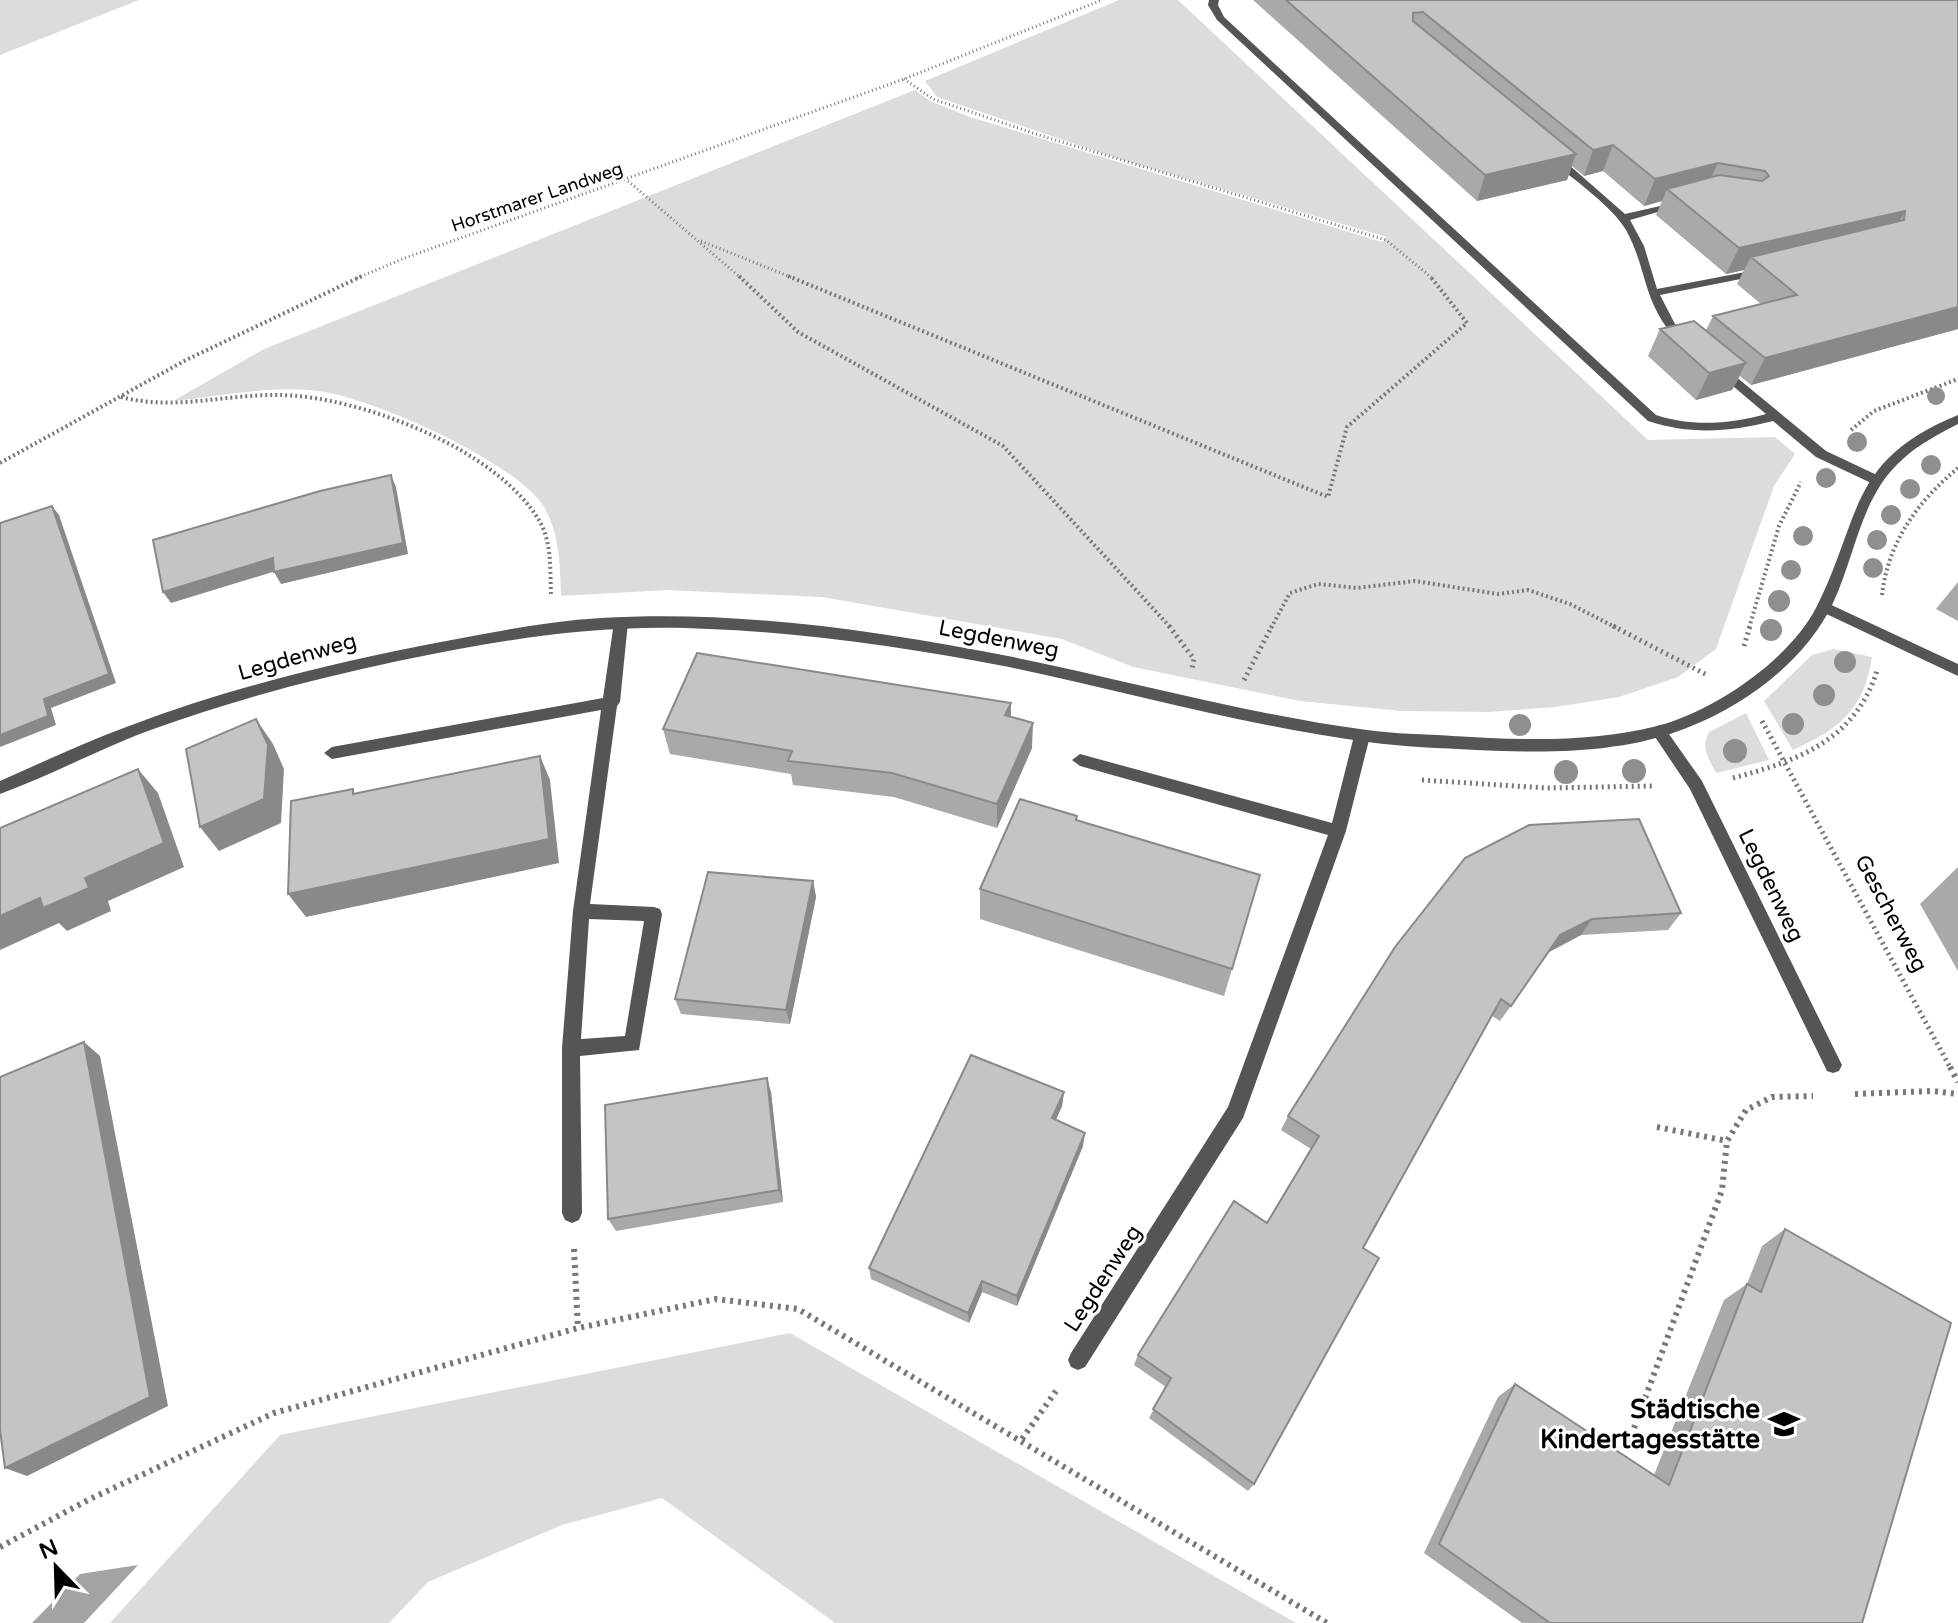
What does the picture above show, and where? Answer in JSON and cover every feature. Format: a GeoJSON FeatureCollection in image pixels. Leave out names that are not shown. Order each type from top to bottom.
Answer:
{"type":"FeatureCollection","features":[{"type":"Feature","properties":{"kind":"street"},"geometry":{"type":"LineString","coordinates":[[1214,0],[1213,5],[1220,18],[1652,418],[1673,426],[1748,424],[1775,416]]}},
{"type":"Feature","properties":{"kind":"street"},"geometry":{"type":"LineString","coordinates":[[1547,152],[1634,231],[1653,293],[1669,327],[1693,348]]}},
{"type":"Feature","properties":{"kind":"street"},"geometry":{"type":"LineString","coordinates":[[1623,218],[1693,199]]}},
{"type":"Feature","properties":{"kind":"street"},"geometry":{"type":"LineString","coordinates":[[1653,293],[1768,270]]}},
{"type":"Feature","properties":{"kind":"street"},"geometry":{"type":"LineString","coordinates":[[1706,358],[1821,454],[1874,479]]}},
{"type":"Feature","properties":{"kind":"street"},"geometry":{"type":"LineString","coordinates":[[1742,694],[1806,634],[1825,607],[1858,510],[1874,479],[1917,439],[1958,419]]}},
{"type":"Feature","properties":{"kind":"street"},"geometry":{"type":"LineString","coordinates":[[1825,607],[1958,670]]}},
{"type":"Feature","properties":{"kind":"street"},"geometry":{"type":"LineString","coordinates":[[572,1213],[571,1048],[581,911],[621,622]]}},
{"type":"Feature","properties":{"kind":"street","name":"Legdenweg"},"geometry":{"type":"LineString","coordinates":[[0,788],[178,714],[370,660],[550,627],[621,622],[765,625],[957,652],[1362,736],[1512,745],[1570,743],[1659,731],[1696,719],[1742,694]]}},
{"type":"Feature","properties":{"kind":"street"},"geometry":{"type":"LineString","coordinates":[[332,753],[612,702]]}},
{"type":"Feature","properties":{"kind":"street","name":"Legdenweg"},"geometry":{"type":"LineString","coordinates":[[1659,731],[1696,785],[1833,1065]]}},
{"type":"Feature","properties":{"kind":"street","name":"Legdenweg"},"geometry":{"type":"LineString","coordinates":[[1078,1360],[1236,1112],[1338,831],[1362,736]]}},
{"type":"Feature","properties":{"kind":"street"},"geometry":{"type":"LineString","coordinates":[[1080,760],[1338,831]]}},
{"type":"Feature","properties":{"kind":"street"},"geometry":{"type":"LineString","coordinates":[[571,1048],[633,1044],[654,914],[581,911]]}},
{"type":"Feature","properties":{"kind":"path","name":"Horstmarer Landweg"},"geometry":{"type":"LineString","coordinates":[[0,463],[186,360],[313,297],[405,258],[904,79],[1102,0]]}},
{"type":"Feature","properties":{"kind":"path"},"geometry":{"type":"LineString","coordinates":[[701,241],[1328,497],[1347,427],[1467,323],[1425,270],[1386,240],[1042,136],[933,99],[904,79]]}},
{"type":"Feature","properties":{"kind":"path"},"geometry":{"type":"LineString","coordinates":[[627,180],[701,241],[798,332],[1003,446],[1171,628],[1194,659],[1184,699]]}},
{"type":"Feature","properties":{"kind":"path"},"geometry":{"type":"LineString","coordinates":[[1742,694],[1740,665],[1779,526],[1796,491],[1821,454],[1874,411],[1958,379]]}},
{"type":"Feature","properties":{"kind":"path"},"geometry":{"type":"LineString","coordinates":[[121,397],[141,404],[212,403],[275,395],[332,400],[453,447],[496,476],[540,522],[550,550],[550,627]]}},
{"type":"Feature","properties":{"kind":"path"},"geometry":{"type":"LineString","coordinates":[[1233,710],[1245,677],[1290,593],[1318,584],[1357,588],[1415,581],[1498,594],[1528,590],[1570,604],[1742,694]]}},
{"type":"Feature","properties":{"kind":"path","name":"Gescherweg"},"geometry":{"type":"LineString","coordinates":[[1742,694],[1787,764],[1958,1082]]}},
{"type":"Feature","properties":{"kind":"path"},"geometry":{"type":"LineString","coordinates":[[1844,1095],[1932,1091],[1958,1094]]}},
{"type":"Feature","properties":{"kind":"path"},"geometry":{"type":"LineString","coordinates":[[1619,1470],[1722,1190],[1727,1141],[1746,1110],[1772,1097],[1830,1095]]}},
{"type":"Feature","properties":{"kind":"path"},"geometry":{"type":"LineString","coordinates":[[1657,1127],[1727,1141]]}},
{"type":"Feature","properties":{"kind":"path"},"geometry":{"type":"LineString","coordinates":[[572,1213],[578,1328]]}},
{"type":"Feature","properties":{"kind":"path"},"geometry":{"type":"LineString","coordinates":[[0,1547],[90,1499],[274,1413],[578,1328],[716,1299],[798,1309],[1022,1439],[1327,1623]]}},
{"type":"Feature","properties":{"kind":"path"},"geometry":{"type":"LineString","coordinates":[[1022,1439],[1078,1360]]}},
{"type":"Feature","properties":{"kind":"shaded area"},"geometry":{"type":"Polygon","coordinates":[[[0,0],[139,0],[0,55],[0,0]]]}},
{"type":"Feature","properties":{"kind":"shaded area"},"geometry":{"type":"Polygon","coordinates":[[[1119,0],[1178,0],[1648,440],[1775,437],[1795,454],[1774,486],[1716,649],[1678,677],[1619,697],[1555,707],[1489,712],[1402,711],[1300,701],[1133,667],[1062,639],[822,597],[667,590],[561,596],[556,539],[544,507],[505,471],[444,436],[378,407],[325,392],[269,390],[173,401],[264,349],[915,90],[930,101],[970,117],[1382,242],[1387,237],[1122,160],[937,97],[925,81],[1119,0]]]}},
{"type":"Feature","properties":{"kind":"shaded area"},"geometry":{"type":"Polygon","coordinates":[[[1834,649],[1872,657],[1863,691],[1837,725],[1793,750],[1764,701],[1812,655],[1834,649]]]}},
{"type":"Feature","properties":{"kind":"shaded area"},"geometry":{"type":"Polygon","coordinates":[[[1746,713],[1769,760],[1716,773],[1705,748],[1709,732],[1746,713]]]}},
{"type":"Feature","properties":{"kind":"shaded area"},"geometry":{"type":"Polygon","coordinates":[[[790,1333],[1296,1623],[835,1623],[662,1498],[562,1525],[428,1582],[389,1623],[110,1623],[280,1435],[790,1333]]]}},
{"type":"Feature","properties":{"kind":"shaded area"},"geometry":{"type":"Polygon","coordinates":[[[138,1565],[84,1623],[32,1623],[80,1574],[138,1565]]]}},
{"type":"Feature","properties":{"kind":"building"},"geometry":{"type":"Polygon","coordinates":[[[1286,0],[1958,0],[1958,307],[1765,358],[1713,316],[1797,295],[1751,257],[1904,220],[1905,211],[1739,248],[1667,189],[1719,175],[1762,181],[1769,176],[1765,171],[1718,163],[1655,179],[1613,145],[1593,150],[1423,12],[1413,13],[1413,21],[1576,154],[1485,175],[1286,0]]]}},
{"type":"Feature","properties":{"kind":"building"},"geometry":{"type":"Polygon","coordinates":[[[1694,321],[1746,363],[1709,373],[1660,329],[1694,321]]]}},
{"type":"Feature","properties":{"kind":"building"},"geometry":{"type":"Polygon","coordinates":[[[391,475],[403,543],[274,572],[273,558],[163,592],[153,540],[320,491],[391,475]]]}},
{"type":"Feature","properties":{"kind":"building"},"geometry":{"type":"Polygon","coordinates":[[[52,506],[109,674],[44,699],[48,716],[0,735],[0,523],[52,506]]]}},
{"type":"Feature","properties":{"kind":"building"},"geometry":{"type":"Polygon","coordinates":[[[697,653],[1011,703],[1005,715],[1033,723],[997,804],[892,773],[788,761],[792,751],[663,729],[697,653]]]}},
{"type":"Feature","properties":{"kind":"building"},"geometry":{"type":"Polygon","coordinates":[[[256,719],[268,745],[264,799],[200,827],[186,749],[256,719]]]}},
{"type":"Feature","properties":{"kind":"building"},"geometry":{"type":"Polygon","coordinates":[[[540,756],[549,839],[288,894],[291,801],[353,789],[353,794],[540,756]]]}},
{"type":"Feature","properties":{"kind":"building"},"geometry":{"type":"Polygon","coordinates":[[[138,769],[164,843],[85,878],[89,888],[43,908],[40,898],[0,916],[0,828],[138,769]]]}},
{"type":"Feature","properties":{"kind":"building"},"geometry":{"type":"Polygon","coordinates":[[[1020,799],[1077,816],[1076,820],[1260,875],[1232,969],[980,889],[1020,799]]]}},
{"type":"Feature","properties":{"kind":"building"},"geometry":{"type":"Polygon","coordinates":[[[1639,819],[1681,913],[1592,919],[1560,935],[1511,1006],[1501,999],[1363,1248],[1379,1258],[1254,1484],[1153,1409],[1171,1378],[1138,1355],[1234,1201],[1267,1223],[1319,1136],[1288,1116],[1395,947],[1465,858],[1529,825],[1639,819]]]}},
{"type":"Feature","properties":{"kind":"building"},"geometry":{"type":"Polygon","coordinates":[[[708,872],[813,881],[786,1010],[675,999],[708,872]]]}},
{"type":"Feature","properties":{"kind":"building"},"geometry":{"type":"Polygon","coordinates":[[[84,1042],[150,1397],[5,1468],[0,1430],[0,1077],[84,1042]]]}},
{"type":"Feature","properties":{"kind":"building"},"geometry":{"type":"Polygon","coordinates":[[[971,1055],[1064,1092],[1052,1118],[1085,1133],[1017,1296],[982,1281],[968,1313],[869,1268],[971,1055]]]}},
{"type":"Feature","properties":{"kind":"building"},"geometry":{"type":"Polygon","coordinates":[[[767,1078],[779,1190],[608,1219],[605,1105],[767,1078]]]}},
{"type":"Feature","properties":{"kind":"building","name":"Städtische Kindertagesstätte"},"geometry":{"type":"Polygon","coordinates":[[[1785,1229],[1951,1323],[1862,1623],[1550,1623],[1439,1544],[1515,1384],[1669,1485],[1747,1284],[1761,1292],[1785,1229]]]}},
{"type":"Feature","properties":{"kind":"place","name":"Städtische Kindertagesstätte"},"geometry":{"type":"Point","coordinates":[1784,1424]}}]}
